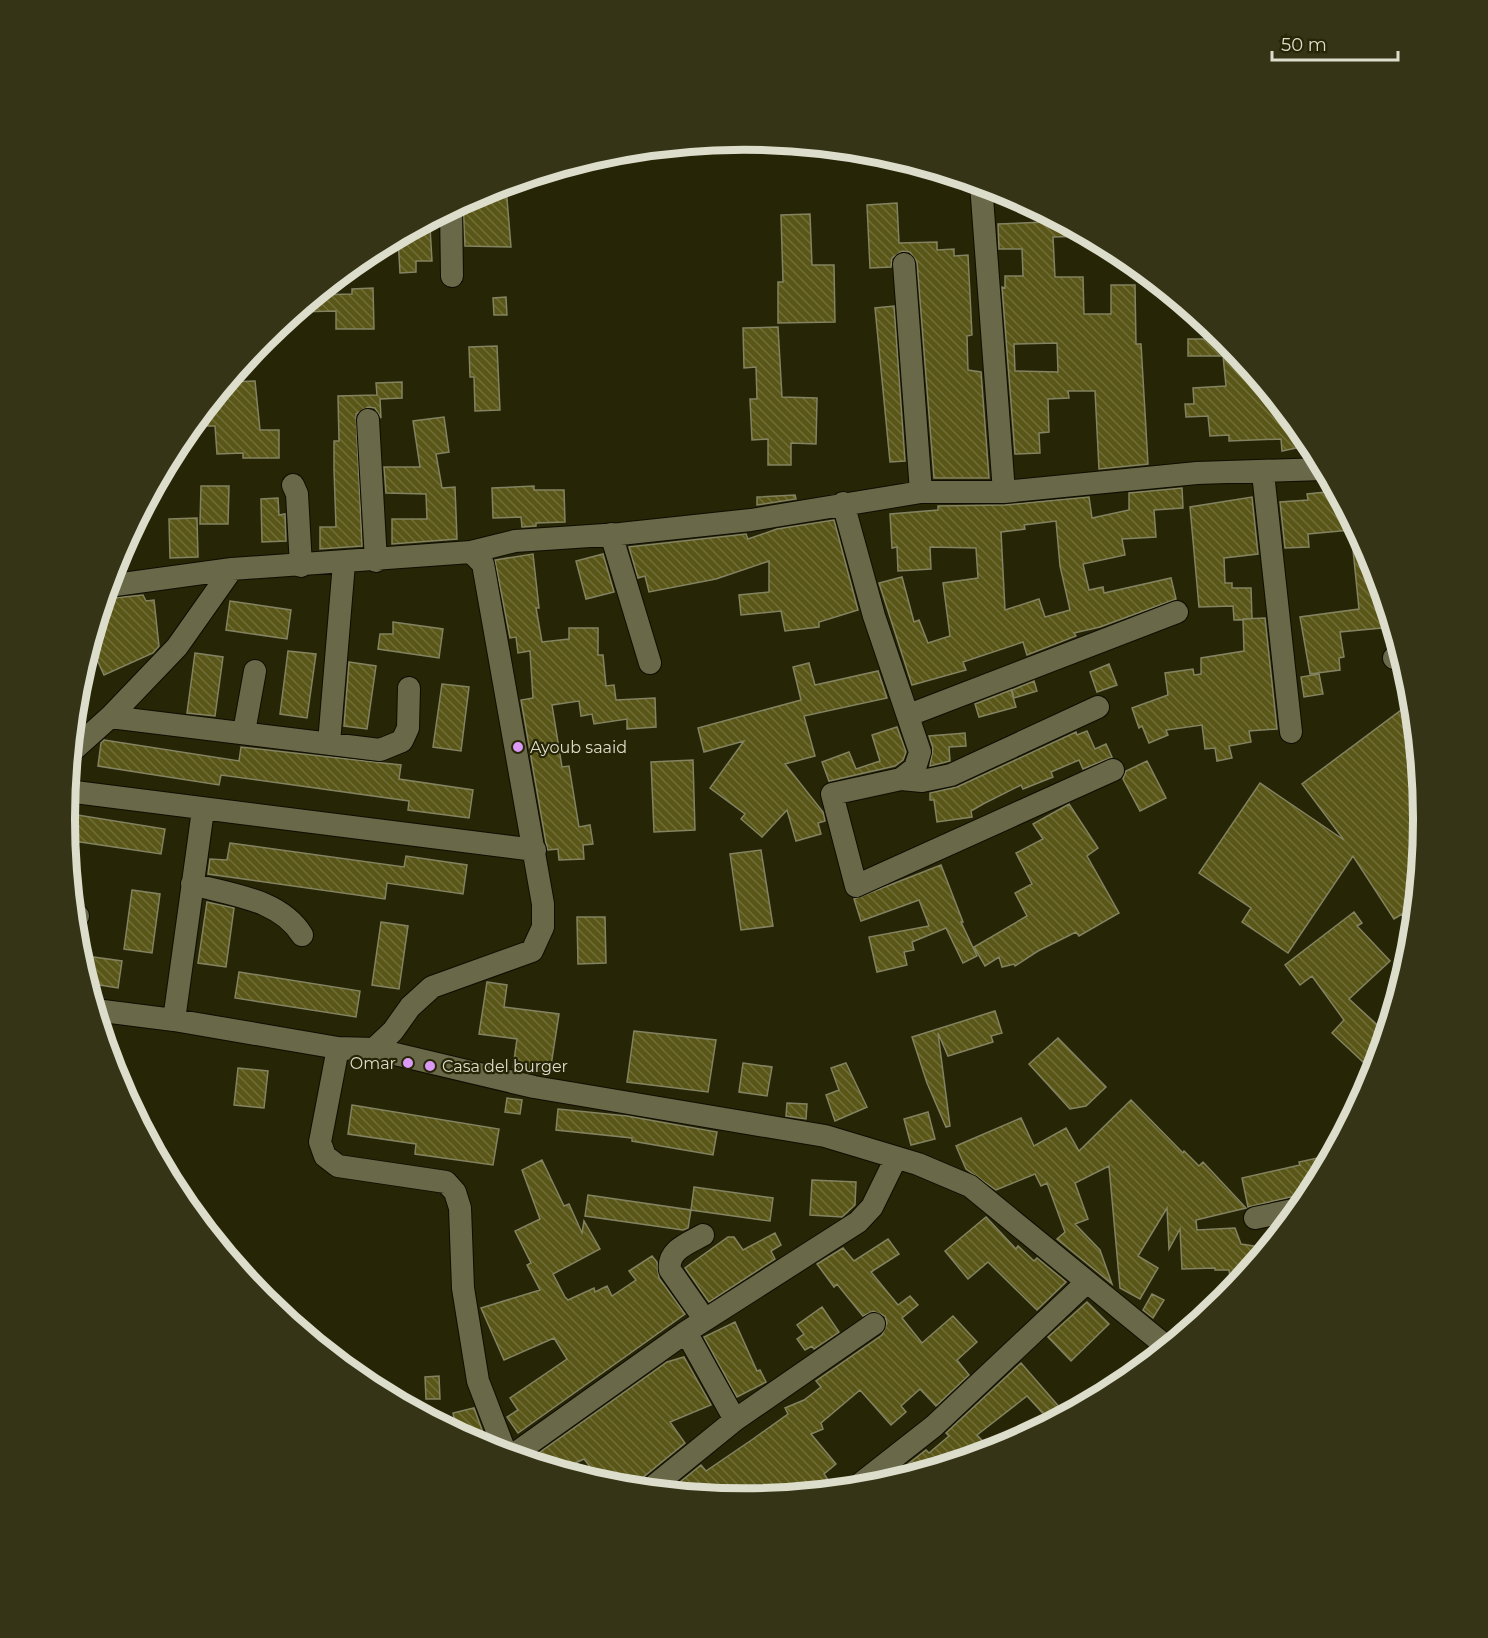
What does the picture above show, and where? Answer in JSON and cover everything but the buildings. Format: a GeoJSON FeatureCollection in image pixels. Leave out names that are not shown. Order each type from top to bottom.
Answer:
{"type":"FeatureCollection","features":[{"type":"Feature","properties":{"kind":"street"},"geometry":{"type":"LineString","coordinates":[[982,194],[1004,492]]}},
{"type":"Feature","properties":{"kind":"street"},"geometry":{"type":"LineString","coordinates":[[451,218],[452,276]]}},
{"type":"Feature","properties":{"kind":"street"},"geometry":{"type":"LineString","coordinates":[[904,264],[921,492]]}},
{"type":"Feature","properties":{"kind":"street"},"geometry":{"type":"LineString","coordinates":[[368,420],[376,561]]}},
{"type":"Feature","properties":{"kind":"street"},"geometry":{"type":"LineString","coordinates":[[118,584],[232,569],[376,561],[471,552],[515,541],[751,520],[843,503],[921,492],[1004,492],[1197,472],[1263,472],[1313,469]]}},
{"type":"Feature","properties":{"kind":"street"},"geometry":{"type":"LineString","coordinates":[[1263,472],[1291,732]]}},
{"type":"Feature","properties":{"kind":"street"},"geometry":{"type":"LineString","coordinates":[[293,485],[297,494],[301,566]]}},
{"type":"Feature","properties":{"kind":"street"},"geometry":{"type":"LineString","coordinates":[[843,503],[874,616],[920,752],[915,768],[901,779]]}},
{"type":"Feature","properties":{"kind":"street"},"geometry":{"type":"LineString","coordinates":[[611,534],[650,663]]}},
{"type":"Feature","properties":{"kind":"street"},"geometry":{"type":"LineString","coordinates":[[374,1049],[393,1030],[410,1007],[432,987],[532,951],[543,927],[543,904],[535,850],[483,564],[471,552]]}},
{"type":"Feature","properties":{"kind":"street"},"geometry":{"type":"LineString","coordinates":[[329,743],[344,563]]}},
{"type":"Feature","properties":{"kind":"street"},"geometry":{"type":"LineString","coordinates":[[80,744],[110,717],[177,647],[232,569]]}},
{"type":"Feature","properties":{"kind":"street"},"geometry":{"type":"LineString","coordinates":[[909,716],[1177,612]]}},
{"type":"Feature","properties":{"kind":"street"},"geometry":{"type":"LineString","coordinates":[[244,732],[255,671]]}},
{"type":"Feature","properties":{"kind":"street"},"geometry":{"type":"LineString","coordinates":[[110,717],[380,750],[402,741],[408,728],[409,688]]}},
{"type":"Feature","properties":{"kind":"street"},"geometry":{"type":"LineString","coordinates":[[1098,707],[951,774],[922,781],[901,779],[832,794],[856,886],[1113,770]]}},
{"type":"Feature","properties":{"kind":"street"},"geometry":{"type":"LineString","coordinates":[[76,792],[535,850]]}},
{"type":"Feature","properties":{"kind":"street"},"geometry":{"type":"LineString","coordinates":[[174,1020],[203,810]]}},
{"type":"Feature","properties":{"kind":"street"},"geometry":{"type":"LineString","coordinates":[[192,884],[273,907],[295,923],[302,935]]}},
{"type":"Feature","properties":{"kind":"street"},"geometry":{"type":"LineString","coordinates":[[104,1011],[174,1020],[338,1048],[374,1049],[534,1087],[825,1136],[896,1158],[970,1186],[1161,1342]]}},
{"type":"Feature","properties":{"kind":"street"},"geometry":{"type":"LineString","coordinates":[[338,1048],[320,1142],[325,1156],[338,1166],[446,1182],[454,1192],[460,1208],[463,1288],[478,1381],[502,1442]]}},
{"type":"Feature","properties":{"kind":"street"},"geometry":{"type":"LineString","coordinates":[[521,1449],[686,1332],[858,1222],[872,1207],[896,1158]]}},
{"type":"Feature","properties":{"kind":"street"},"geometry":{"type":"LineString","coordinates":[[1255,1218],[1285,1212]]}},
{"type":"Feature","properties":{"kind":"street"},"geometry":{"type":"LineString","coordinates":[[703,1235],[677,1250],[669,1263],[670,1270],[705,1320]]}},
{"type":"Feature","properties":{"kind":"street"},"geometry":{"type":"LineString","coordinates":[[871,1476],[934,1426],[1087,1282]]}},
{"type":"Feature","properties":{"kind":"street"},"geometry":{"type":"LineString","coordinates":[[658,1482],[735,1420],[874,1324]]}},
{"type":"Feature","properties":{"kind":"street"},"geometry":{"type":"LineString","coordinates":[[686,1332],[735,1420]]}},
{"type":"Feature","properties":{"kind":"place","name":"Ayoub saaid"},"geometry":{"type":"Point","coordinates":[518,747]}},
{"type":"Feature","properties":{"kind":"place","name":"Omar"},"geometry":{"type":"Point","coordinates":[408,1063]}},
{"type":"Feature","properties":{"kind":"place","name":"Casa del burger"},"geometry":{"type":"Point","coordinates":[430,1066]}}]}
